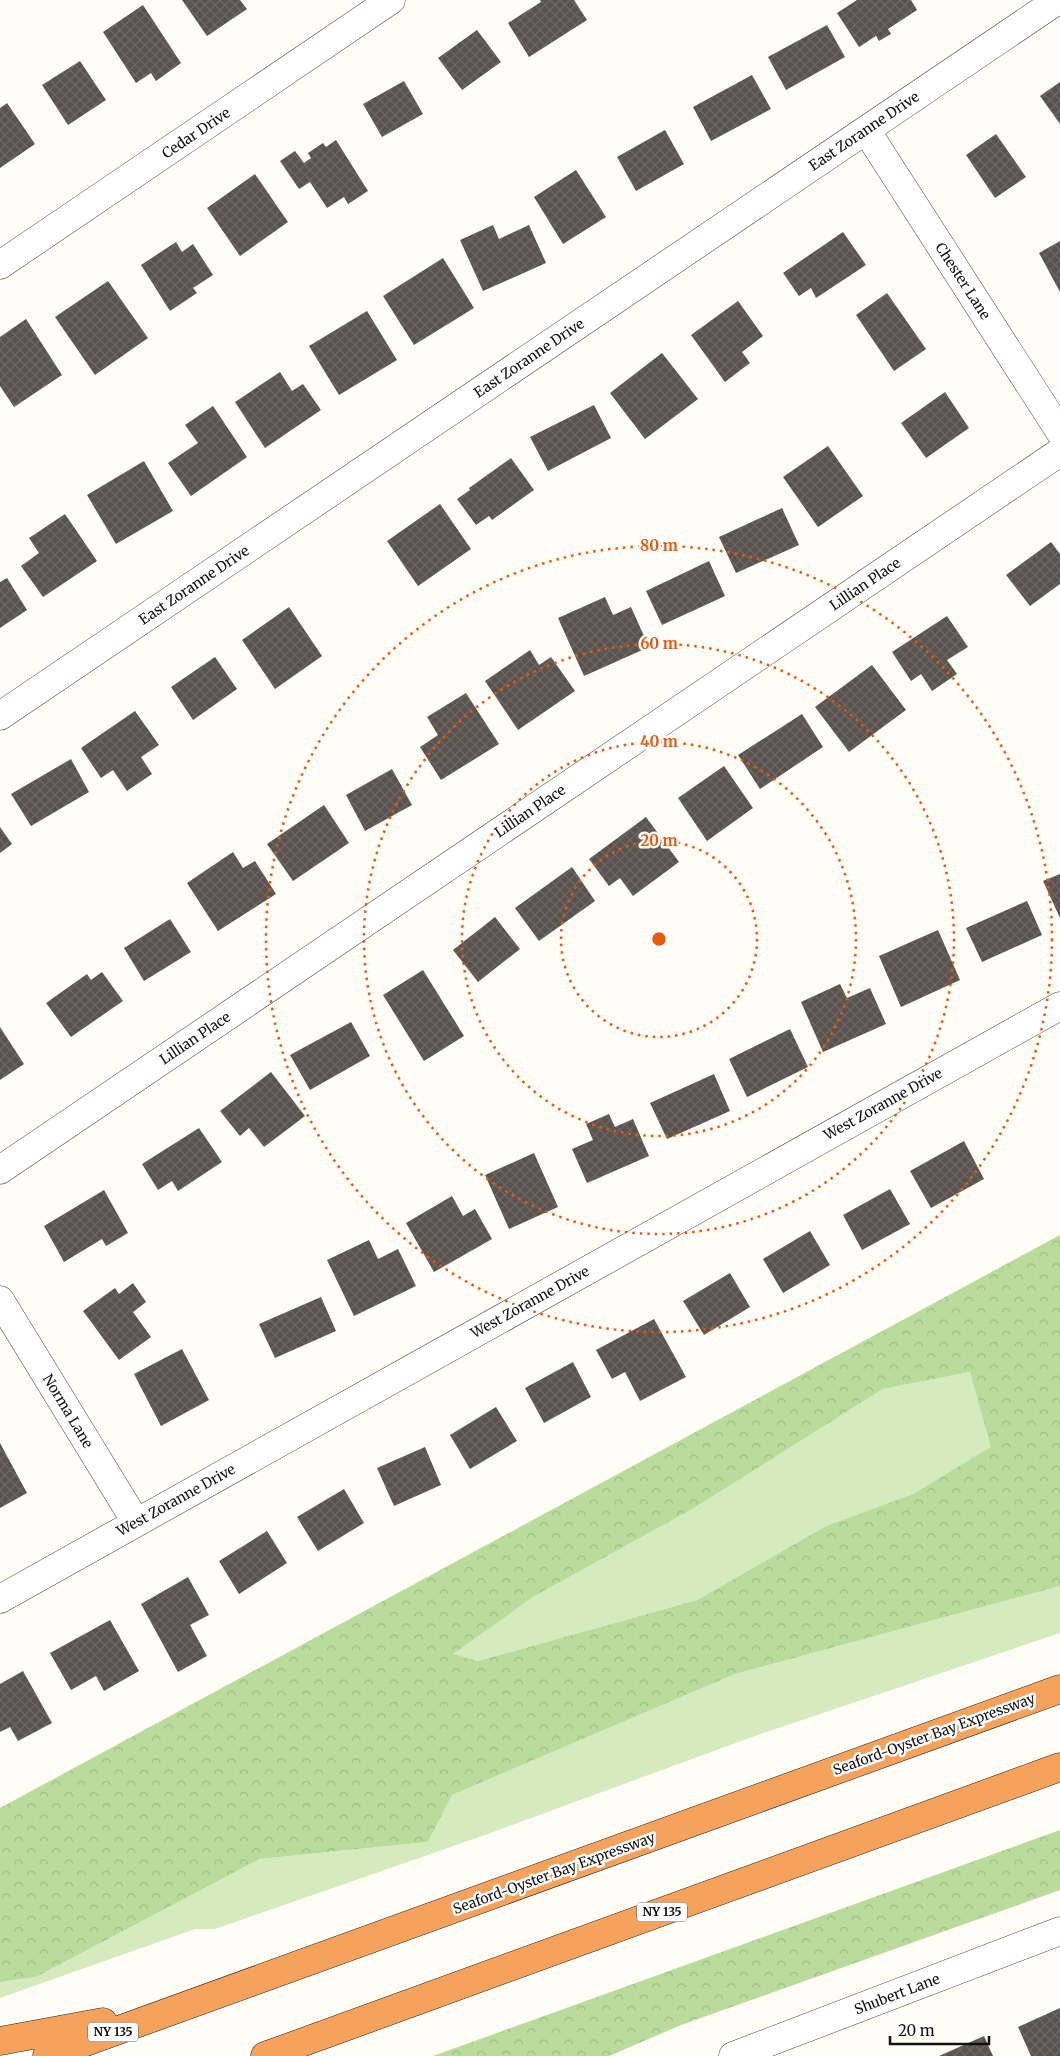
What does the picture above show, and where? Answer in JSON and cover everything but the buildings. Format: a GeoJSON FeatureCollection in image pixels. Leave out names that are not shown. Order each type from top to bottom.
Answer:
{"type":"FeatureCollection","features":[{"type":"Feature","properties":{"kind":"highway","name":"Seaford-Oyster Bay Expressway"},"geometry":{"type":"LineString","coordinates":[[47,2056],[1060,1689]]}},
{"type":"Feature","properties":{"kind":"highway","name":"NY 135"},"geometry":{"type":"LineString","coordinates":[[264,2056],[1060,1767]]}},
{"type":"Feature","properties":{"kind":"highway"},"geometry":{"type":"LineString","coordinates":[[0,2040],[179,2009]]}},
{"type":"Feature","properties":{"kind":"street","name":"Cedar Drive"},"geometry":{"type":"LineString","coordinates":[[0,265],[391,0]]}},
{"type":"Feature","properties":{"kind":"street","name":"East Zoranne Drive"},"geometry":{"type":"LineString","coordinates":[[0,716],[1058,0]]}},
{"type":"Feature","properties":{"kind":"street","name":"Chester Lane"},"geometry":{"type":"LineString","coordinates":[[866,130],[1060,432]]}},
{"type":"Feature","properties":{"kind":"street","name":"Lillian Place"},"geometry":{"type":"LineString","coordinates":[[0,1170],[1060,452]]}},
{"type":"Feature","properties":{"kind":"street","name":"West Zoranne Drive"},"geometry":{"type":"LineString","coordinates":[[0,1599],[1060,1006]]}},
{"type":"Feature","properties":{"kind":"street","name":"Norma Lane"},"geometry":{"type":"LineString","coordinates":[[0,1300],[136,1522]]}},
{"type":"Feature","properties":{"kind":"street","name":"Shubert Lane"},"geometry":{"type":"LineString","coordinates":[[733,2056],[1060,1932]]}},
{"type":"Feature","properties":{"kind":"green space"},"geometry":{"type":"Polygon","coordinates":[[[1060,1235],[1060,1586],[735,1674],[452,1795],[428,1842],[260,1859],[36,1977],[0,1982],[0,1808],[1060,1235]],[[970,1372],[883,1389],[694,1508],[533,1597],[453,1654],[478,1661],[697,1600],[826,1526],[913,1494],[991,1447],[970,1372]]]}},
{"type":"Feature","properties":{"kind":"green space"},"geometry":{"type":"Polygon","coordinates":[[[970,1372],[992,1447],[913,1494],[826,1526],[697,1600],[478,1661],[452,1654],[533,1597],[694,1508],[883,1389],[970,1372]]]}},
{"type":"Feature","properties":{"kind":"green space"},"geometry":{"type":"Polygon","coordinates":[[[1060,1586],[1060,1633],[752,1737],[485,1835],[215,1929],[195,1929],[0,1998],[0,1982],[36,1977],[260,1859],[428,1842],[452,1795],[735,1674],[1060,1586]]]}},
{"type":"Feature","properties":{"kind":"green space"},"geometry":{"type":"Polygon","coordinates":[[[1060,1830],[1060,1890],[681,2025],[609,2056],[433,2056],[1060,1830]]]}}]}
